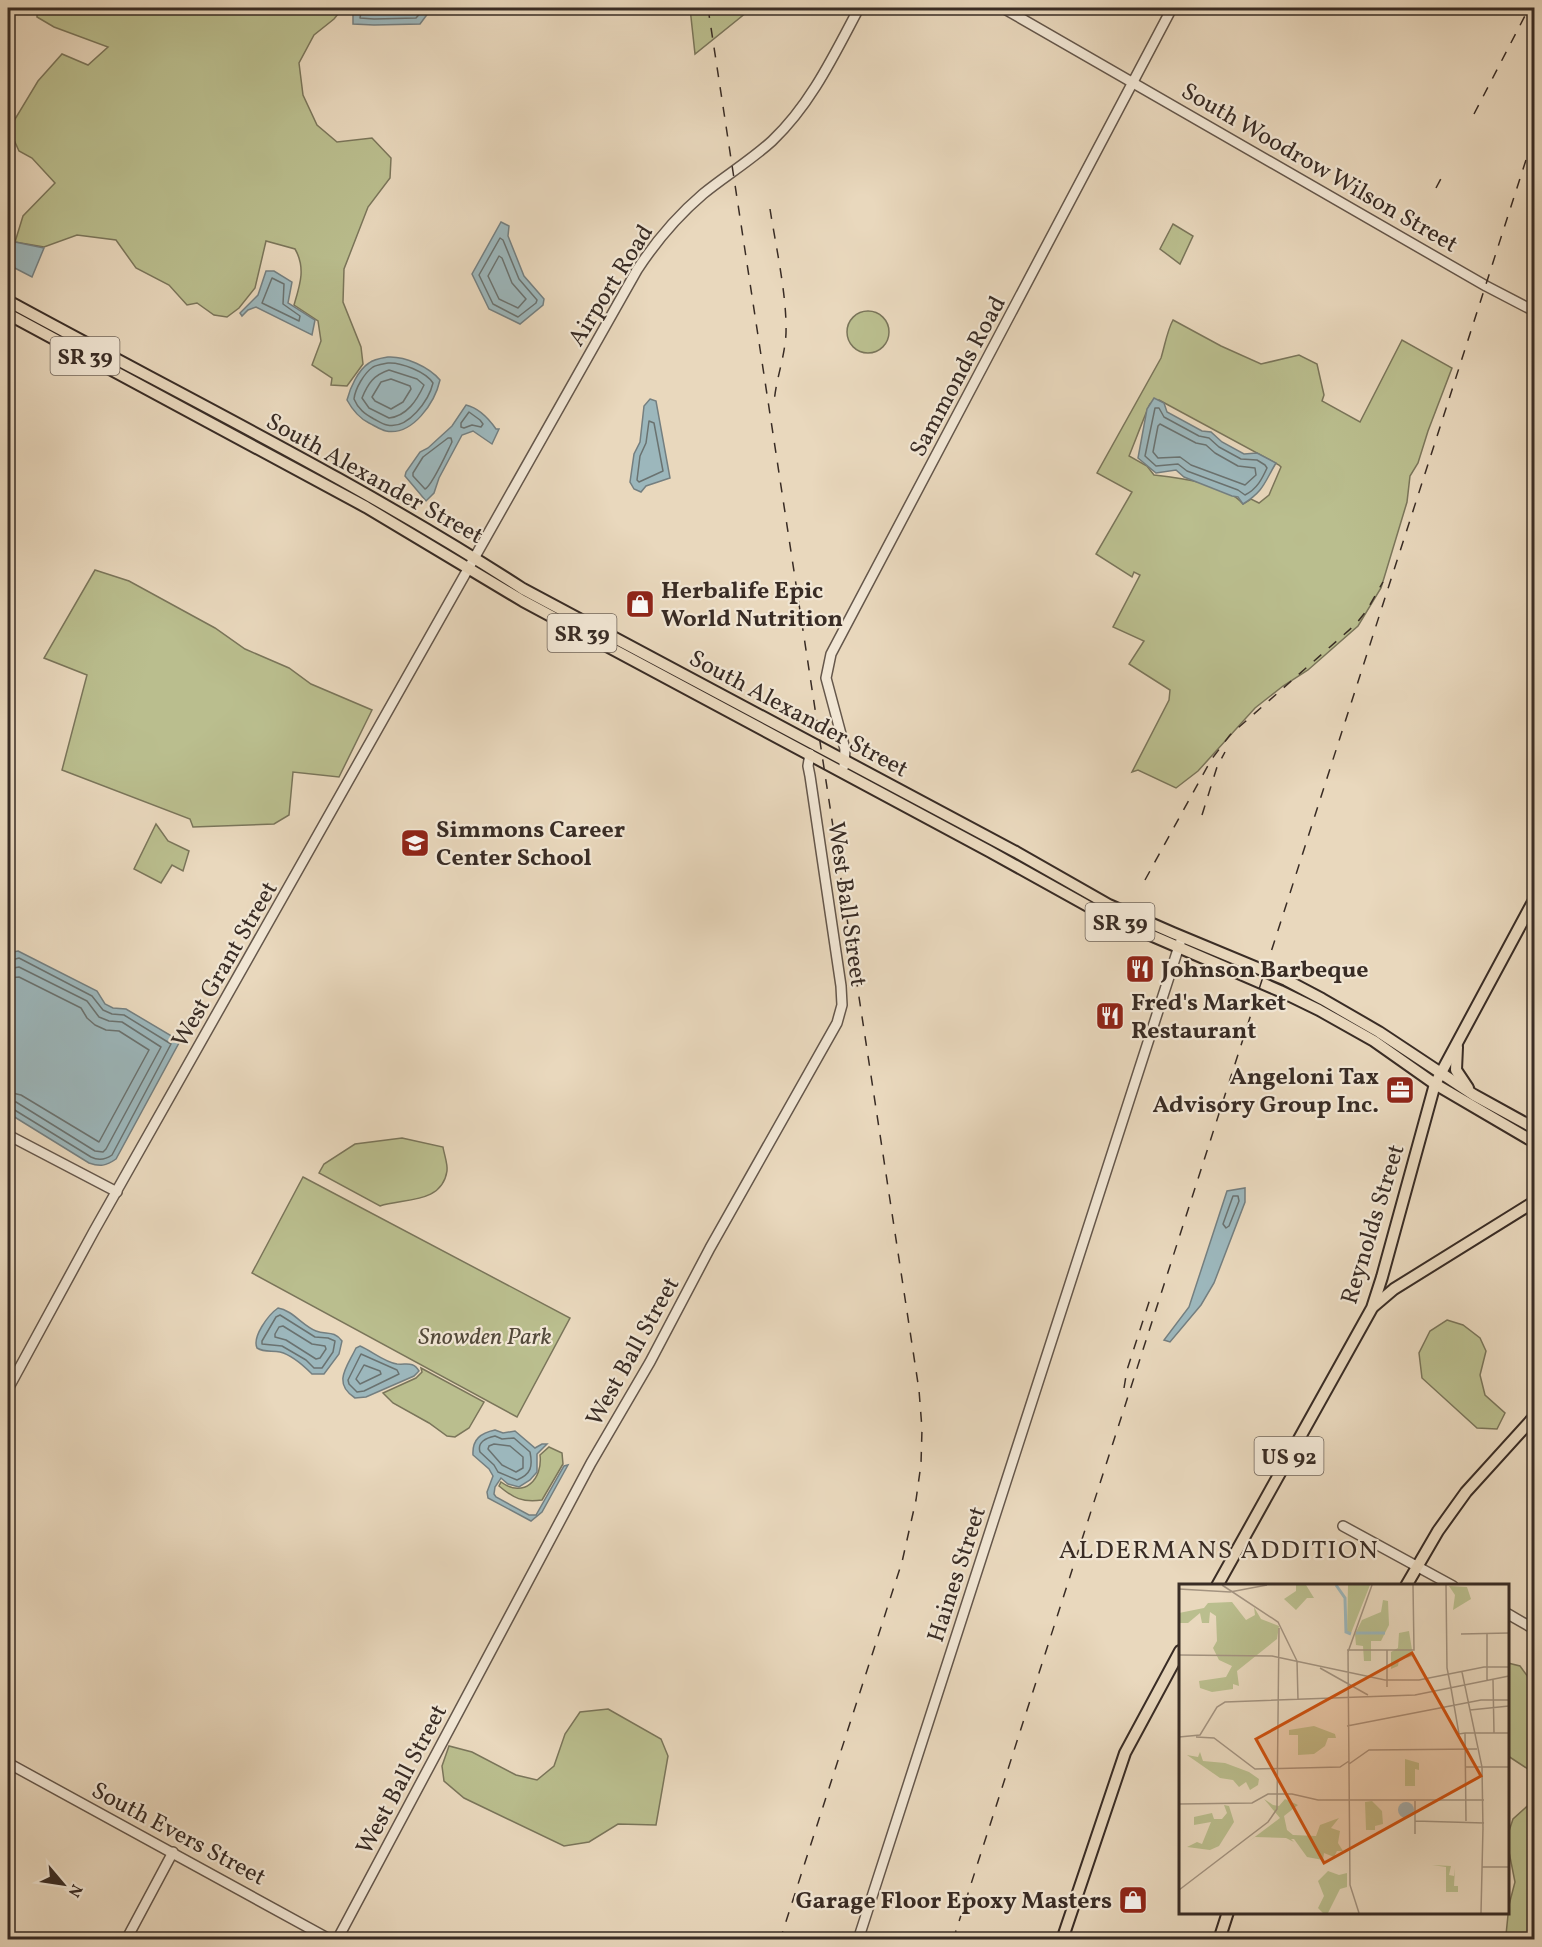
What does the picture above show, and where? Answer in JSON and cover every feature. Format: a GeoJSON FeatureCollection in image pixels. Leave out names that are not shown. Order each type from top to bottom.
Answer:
{"type":"FeatureCollection","features":[{"type":"Feature","properties":{"kind":"main road","name":"South Alexander Street"},"geometry":{"type":"LineString","coordinates":[[8,301],[279,454]]}},
{"type":"Feature","properties":{"kind":"main road","name":"South Alexander Street"},"geometry":{"type":"LineString","coordinates":[[8,314],[422,526],[472,563],[523,590],[551,610],[633,655],[844,766],[1016,852],[1180,942],[1306,1003],[1353,1029],[1435,1084]]}},
{"type":"Feature","properties":{"kind":"main road","name":"South Alexander Street"},"geometry":{"type":"LineString","coordinates":[[703,692],[810,754],[844,766]]}},
{"type":"Feature","properties":{"kind":"main road","name":"Reynolds Street"},"geometry":{"type":"LineString","coordinates":[[1218,1584],[1372,1308],[1435,1084],[1534,900]]}},
{"type":"Feature","properties":{"kind":"main road","name":"South Alexander Street"},"geometry":{"type":"LineString","coordinates":[[1180,942],[1264,971],[1302,988],[1352,1015],[1441,1074]]}},
{"type":"Feature","properties":{"kind":"main road"},"geometry":{"type":"LineString","coordinates":[[1458,1042],[1456,1070],[1462,1082],[1474,1095]]}},
{"type":"Feature","properties":{"kind":"main road","name":"SR 39"},"geometry":{"type":"LineString","coordinates":[[1441,1074],[1534,1128]]}},
{"type":"Feature","properties":{"kind":"main road","name":"SR 39"},"geometry":{"type":"LineString","coordinates":[[1435,1084],[1534,1142]]}},
{"type":"Feature","properties":{"kind":"main road","name":"US 92"},"geometry":{"type":"LineString","coordinates":[[1372,1308],[1394,1289],[1534,1202]]}},
{"type":"Feature","properties":{"kind":"main road"},"geometry":{"type":"LineString","coordinates":[[1382,1277],[1386,1287],[1394,1289]]}},
{"type":"Feature","properties":{"kind":"main road"},"geometry":{"type":"LineString","coordinates":[[1407,1584],[1438,1531],[1466,1492],[1534,1417]]}},
{"type":"Feature","properties":{"kind":"main road"},"geometry":{"type":"LineString","coordinates":[[1062,1940],[1125,1752],[1179,1653]]}},
{"type":"Feature","properties":{"kind":"main road"},"geometry":{"type":"LineString","coordinates":[[1219,1940],[1227,1914]]}},
{"type":"Feature","properties":{"kind":"street","name":"Airport Road"},"geometry":{"type":"LineString","coordinates":[[472,563],[616,305],[655,243],[673,222],[704,193],[772,141],[793,119],[813,92],[859,8]]}},
{"type":"Feature","properties":{"kind":"street","name":"South Woodrow Wilson Street"},"geometry":{"type":"LineString","coordinates":[[1003,8],[1486,286],[1534,311]]}},
{"type":"Feature","properties":{"kind":"street","name":"Sammonds Road"},"geometry":{"type":"LineString","coordinates":[[844,766],[845,749],[826,678],[831,654],[1173,8]]}},
{"type":"Feature","properties":{"kind":"street","name":"West Grant Street"},"geometry":{"type":"LineString","coordinates":[[8,1389],[472,563]]}},
{"type":"Feature","properties":{"kind":"street","name":"West Ball Street"},"geometry":{"type":"LineString","coordinates":[[337,1940],[394,1836],[525,1583],[837,1023],[842,1005],[841,986],[808,766],[810,754]]}},
{"type":"Feature","properties":{"kind":"street","name":"Haines Street"},"geometry":{"type":"LineString","coordinates":[[858,1940],[1180,942]]}},
{"type":"Feature","properties":{"kind":"street"},"geometry":{"type":"LineString","coordinates":[[8,1135],[117,1192]]}},
{"type":"Feature","properties":{"kind":"street"},"geometry":{"type":"LineString","coordinates":[[1344,1526],[1449,1584]]}},
{"type":"Feature","properties":{"kind":"street"},"geometry":{"type":"LineString","coordinates":[[1509,1615],[1534,1629]]}},
{"type":"Feature","properties":{"kind":"street","name":"South Evers Street"},"geometry":{"type":"LineString","coordinates":[[8,1763],[331,1940]]}},
{"type":"Feature","properties":{"kind":"street"},"geometry":{"type":"LineString","coordinates":[[126,1940],[173,1852]]}},
{"type":"Feature","properties":{"kind":"green space"},"geometry":{"type":"Polygon","coordinates":[[[37,8],[343,8],[334,19],[314,35],[299,63],[303,95],[317,125],[337,142],[372,138],[391,158],[390,178],[368,207],[344,269],[343,302],[361,347],[363,364],[347,386],[331,385],[332,378],[312,365],[321,341],[318,321],[294,305],[301,270],[295,249],[266,241],[255,288],[239,308],[227,317],[214,315],[197,303],[187,305],[169,285],[136,268],[116,240],[77,235],[44,247],[15,242],[23,216],[55,183],[32,158],[19,151],[9,129],[38,81],[62,54],[88,65],[108,47],[54,27],[37,17],[37,8]]]}},
{"type":"Feature","properties":{"kind":"green space"},"geometry":{"type":"Polygon","coordinates":[[[690,8],[752,8],[695,54],[690,8]]]}},
{"type":"Feature","properties":{"kind":"green space"},"geometry":{"type":"Polygon","coordinates":[[[1173,224],[1193,236],[1180,264],[1160,249],[1173,224]]]}},
{"type":"Feature","properties":{"kind":"green space"},"geometry":{"type":"Polygon","coordinates":[[[868,311],[876,312],[883,317],[888,324],[888,340],[883,347],[876,352],[868,353],[860,352],[853,347],[848,340],[847,332],[848,324],[853,317],[860,312],[868,311]]]}},
{"type":"Feature","properties":{"kind":"green space"},"geometry":{"type":"Polygon","coordinates":[[[1173,320],[1261,364],[1299,355],[1317,364],[1324,395],[1322,401],[1360,422],[1402,340],[1452,368],[1418,463],[1410,476],[1407,502],[1381,588],[1358,626],[1308,670],[1255,708],[1198,771],[1176,788],[1138,770],[1132,772],[1169,700],[1170,690],[1129,664],[1144,641],[1113,627],[1140,575],[1134,572],[1132,577],[1096,554],[1132,492],[1097,473],[1161,358],[1173,320]],[[1159,400],[1150,404],[1129,456],[1147,466],[1154,475],[1214,486],[1243,504],[1251,499],[1259,503],[1269,495],[1281,467],[1159,400]]]}},
{"type":"Feature","properties":{"kind":"green space"},"geometry":{"type":"Polygon","coordinates":[[[95,570],[129,581],[215,628],[245,649],[289,668],[311,684],[372,710],[339,777],[293,772],[289,815],[274,824],[193,827],[190,819],[62,770],[87,675],[44,658],[95,570]]]}},
{"type":"Feature","properties":{"kind":"green space"},"geometry":{"type":"Polygon","coordinates":[[[156,824],[168,841],[189,851],[183,871],[172,865],[161,883],[134,869],[156,824]]]}},
{"type":"Feature","properties":{"kind":"green space"},"geometry":{"type":"Polygon","coordinates":[[[402,1138],[443,1147],[447,1171],[444,1182],[438,1189],[421,1198],[380,1206],[319,1173],[324,1164],[355,1144],[402,1138]]]}},
{"type":"Feature","properties":{"kind":"green space","name":"Snowden Park"},"geometry":{"type":"Polygon","coordinates":[[[303,1177],[570,1318],[517,1417],[252,1273],[303,1177]]]}},
{"type":"Feature","properties":{"kind":"green space"},"geometry":{"type":"Polygon","coordinates":[[[1447,1320],[1463,1325],[1480,1338],[1486,1351],[1480,1375],[1485,1395],[1505,1413],[1497,1429],[1477,1428],[1422,1378],[1419,1353],[1430,1331],[1447,1320]]]}},
{"type":"Feature","properties":{"kind":"green space"},"geometry":{"type":"Polygon","coordinates":[[[421,1368],[484,1402],[469,1428],[455,1437],[447,1436],[393,1403],[383,1393],[416,1378],[422,1372],[421,1368]]]}},
{"type":"Feature","properties":{"kind":"green space"},"geometry":{"type":"Polygon","coordinates":[[[549,1447],[562,1453],[563,1464],[542,1500],[519,1499],[499,1486],[501,1482],[509,1487],[517,1488],[530,1484],[538,1472],[540,1455],[549,1447]]]}},
{"type":"Feature","properties":{"kind":"green space"},"geometry":{"type":"Polygon","coordinates":[[[1509,1663],[1520,1666],[1534,1685],[1534,1773],[1509,1757],[1509,1663]]]}},
{"type":"Feature","properties":{"kind":"green space"},"geometry":{"type":"Polygon","coordinates":[[[608,1709],[661,1739],[668,1756],[656,1825],[618,1824],[589,1842],[564,1846],[464,1798],[444,1781],[442,1766],[449,1746],[472,1752],[516,1775],[537,1780],[554,1766],[565,1734],[580,1712],[608,1709]]]}},
{"type":"Feature","properties":{"kind":"green space"},"geometry":{"type":"Polygon","coordinates":[[[1534,1800],[1534,1939],[1510,1939],[1506,1935],[1509,1905],[1515,1882],[1509,1852],[1509,1831],[1513,1819],[1534,1800]]]}},
{"type":"Feature","properties":{"kind":"water"},"geometry":{"type":"Polygon","coordinates":[[[357,8],[432,8],[420,24],[374,25],[353,24],[353,14],[357,8]]]}},
{"type":"Feature","properties":{"kind":"water"},"geometry":{"type":"Polygon","coordinates":[[[501,222],[509,226],[508,236],[524,276],[544,299],[543,305],[520,324],[489,309],[472,274],[501,222]]]}},
{"type":"Feature","properties":{"kind":"water"},"geometry":{"type":"Polygon","coordinates":[[[15,242],[44,248],[32,277],[9,265],[15,242]]]}},
{"type":"Feature","properties":{"kind":"water"},"geometry":{"type":"Polygon","coordinates":[[[266,271],[274,271],[292,282],[288,303],[315,320],[312,335],[256,307],[248,310],[242,316],[240,313],[258,295],[266,271]]]}},
{"type":"Feature","properties":{"kind":"water"},"geometry":{"type":"Polygon","coordinates":[[[388,357],[402,358],[416,363],[440,380],[433,398],[421,416],[414,423],[396,431],[384,430],[365,421],[356,414],[347,400],[361,370],[373,361],[388,357]]]}},
{"type":"Feature","properties":{"kind":"water"},"geometry":{"type":"Polygon","coordinates":[[[1154,398],[1164,403],[1167,412],[1202,431],[1211,432],[1222,442],[1244,454],[1257,453],[1276,463],[1260,491],[1243,504],[1238,497],[1184,477],[1176,470],[1156,473],[1138,458],[1147,409],[1154,398]]]}},
{"type":"Feature","properties":{"kind":"water"},"geometry":{"type":"Polygon","coordinates":[[[650,399],[656,401],[670,478],[646,486],[641,492],[634,489],[630,482],[634,454],[640,442],[644,406],[650,399]]]}},
{"type":"Feature","properties":{"kind":"water"},"geometry":{"type":"Polygon","coordinates":[[[466,405],[479,411],[496,429],[499,429],[492,444],[473,431],[462,435],[439,478],[434,493],[426,501],[405,476],[406,472],[420,452],[428,448],[452,426],[466,405]]]}},
{"type":"Feature","properties":{"kind":"water"},"geometry":{"type":"Polygon","coordinates":[[[18,951],[97,991],[105,1004],[113,1008],[126,1009],[180,1041],[116,1159],[109,1163],[100,1165],[89,1163],[8,1113],[8,959],[13,952],[18,951]]]}},
{"type":"Feature","properties":{"kind":"water"},"geometry":{"type":"Polygon","coordinates":[[[1245,1188],[1245,1202],[1214,1283],[1201,1305],[1170,1342],[1164,1340],[1189,1307],[1227,1191],[1245,1188]]]}},
{"type":"Feature","properties":{"kind":"water"},"geometry":{"type":"Polygon","coordinates":[[[278,1308],[288,1312],[311,1329],[333,1334],[342,1341],[339,1354],[324,1374],[312,1374],[298,1361],[284,1353],[257,1348],[257,1338],[262,1326],[278,1308]]]}},
{"type":"Feature","properties":{"kind":"water"},"geometry":{"type":"Polygon","coordinates":[[[360,1346],[387,1361],[412,1365],[419,1371],[414,1376],[366,1397],[355,1398],[344,1387],[343,1374],[356,1348],[360,1346]]]}},
{"type":"Feature","properties":{"kind":"water"},"geometry":{"type":"Polygon","coordinates":[[[495,1430],[503,1433],[515,1431],[535,1448],[547,1444],[537,1454],[537,1472],[530,1480],[519,1487],[508,1484],[501,1478],[495,1487],[496,1497],[529,1515],[536,1515],[564,1466],[568,1465],[542,1512],[531,1521],[488,1498],[487,1492],[493,1476],[489,1469],[473,1455],[473,1449],[478,1438],[495,1430]]]}},
{"type":"Feature","properties":{"kind":"railway"},"geometry":{"type":"LineString","coordinates":[[708,8],[919,1390],[922,1429],[921,1464],[916,1500],[902,1562],[780,1940]]}},
{"type":"Feature","properties":{"kind":"railway"},"geometry":{"type":"LineString","coordinates":[[1474,114],[1529,8]]}},
{"type":"Feature","properties":{"kind":"railway"},"geometry":{"type":"LineString","coordinates":[[953,1940],[1534,135]]}},
{"type":"Feature","properties":{"kind":"railway"},"geometry":{"type":"LineString","coordinates":[[1436,188],[1444,173]]}},
{"type":"Feature","properties":{"kind":"railway"},"geometry":{"type":"LineString","coordinates":[[770,209],[781,271],[786,319],[785,342],[774,405]]}},
{"type":"Feature","properties":{"kind":"railway"},"geometry":{"type":"LineString","coordinates":[[1145,880],[1211,760],[1230,735],[1356,624],[1383,582]]}},
{"type":"Feature","properties":{"kind":"railway"},"geometry":{"type":"LineString","coordinates":[[1202,815],[1217,767],[1225,752]]}},
{"type":"Feature","properties":{"kind":"railway"},"geometry":{"type":"LineString","coordinates":[[1124,1388],[1127,1370],[1150,1299]]}},
{"type":"Feature","properties":{"kind":"place","name":"Herbalife Epic World Nutrition"},"geometry":{"type":"Point","coordinates":[640,604]}},
{"type":"Feature","properties":{"kind":"place","name":"Simmons Career Center School"},"geometry":{"type":"Point","coordinates":[415,843]}},
{"type":"Feature","properties":{"kind":"place","name":"Johnson Barbeque"},"geometry":{"type":"Point","coordinates":[1140,969]}},
{"type":"Feature","properties":{"kind":"place","name":"Fred's Market Restaurant"},"geometry":{"type":"Point","coordinates":[1110,1016]}},
{"type":"Feature","properties":{"kind":"place","name":"Angeloni Tax Advisory Group Inc."},"geometry":{"type":"Point","coordinates":[1400,1090]}},
{"type":"Feature","properties":{"kind":"place","name":"Garage Floor Epoxy Masters"},"geometry":{"type":"Point","coordinates":[1133,1900]}},
{"type":"Feature","properties":{"kind":"district","name":"ALDERMANS ADDITION"},"geometry":{"type":"Point","coordinates":[1219,1549]}}]}
